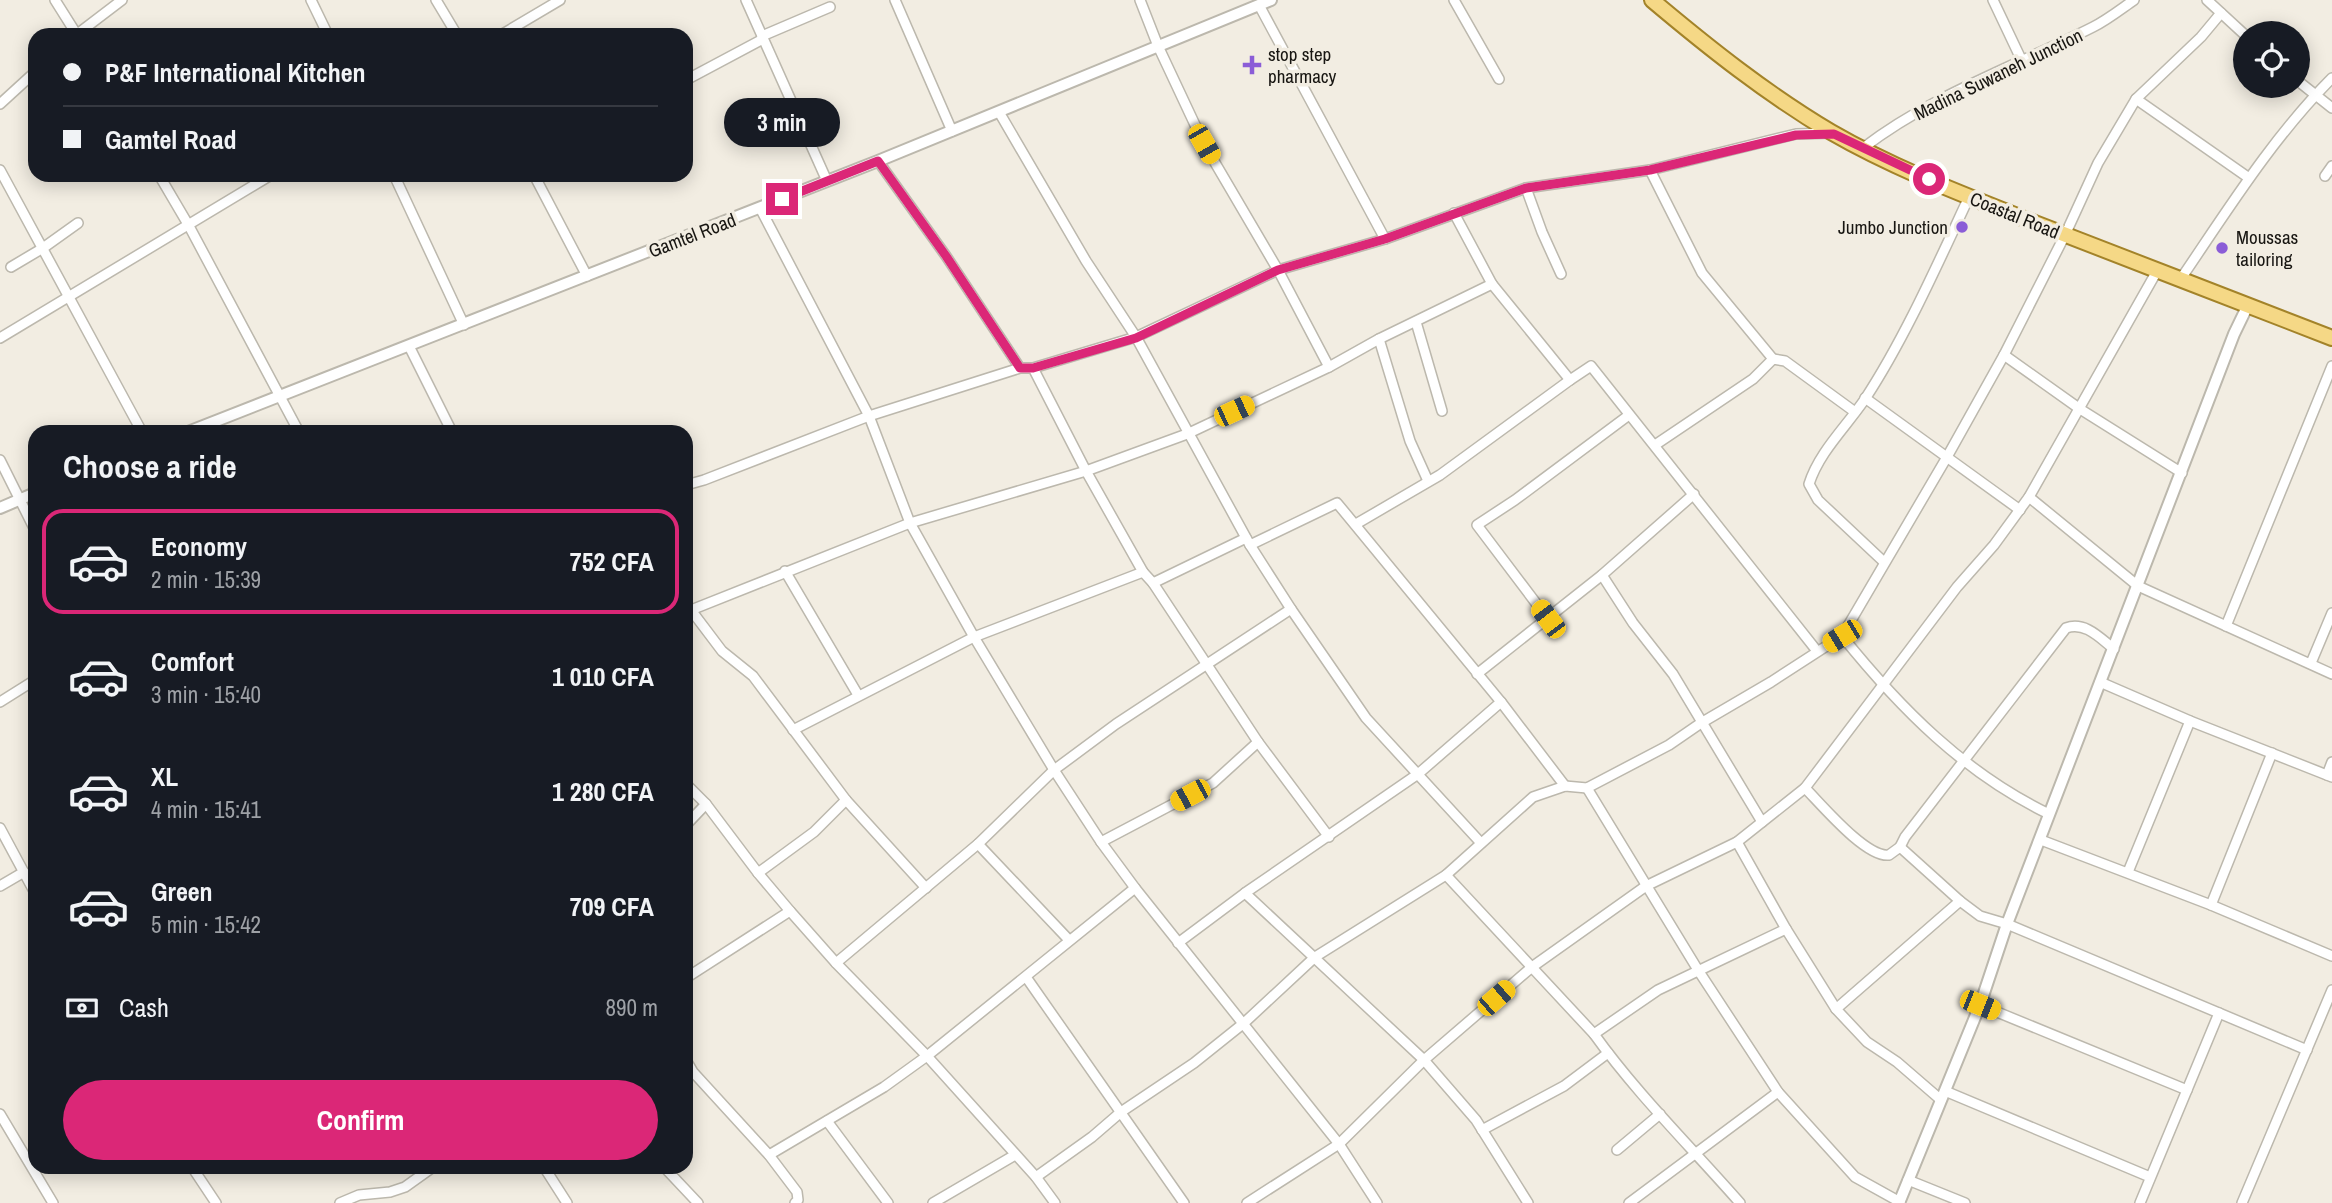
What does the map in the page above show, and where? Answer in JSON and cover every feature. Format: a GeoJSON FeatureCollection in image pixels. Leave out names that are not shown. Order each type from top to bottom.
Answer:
{"type":"FeatureCollection","features":[{"type":"Feature","properties":{"kind":"main road","name":"Coastal Road"},"geometry":{"type":"LineString","coordinates":[[1652,0],[1758,85],[1834,134],[1969,197],[2332,338]]}},
{"type":"Feature","properties":{"kind":"street"},"geometry":{"type":"LineString","coordinates":[[55,0],[72,28]]}},
{"type":"Feature","properties":{"kind":"street"},"geometry":{"type":"LineString","coordinates":[[85,28],[122,0]]}},
{"type":"Feature","properties":{"kind":"street"},"geometry":{"type":"LineString","coordinates":[[311,0],[325,28]]}},
{"type":"Feature","properties":{"kind":"street"},"geometry":{"type":"LineString","coordinates":[[436,0],[453,28]]}},
{"type":"Feature","properties":{"kind":"street"},"geometry":{"type":"LineString","coordinates":[[512,28],[560,0]]}},
{"type":"Feature","properties":{"kind":"street"},"geometry":{"type":"LineString","coordinates":[[746,0],[827,181]]}},
{"type":"Feature","properties":{"kind":"street"},"geometry":{"type":"LineString","coordinates":[[895,0],[952,131]]}},
{"type":"Feature","properties":{"kind":"street"},"geometry":{"type":"LineString","coordinates":[[1140,0],[1158,46],[1204,144],[1278,270],[1329,367]]}},
{"type":"Feature","properties":{"kind":"street","name":"Gamtel Road"},"geometry":{"type":"LineString","coordinates":[[206,425],[878,161],[1271,0]]}},
{"type":"Feature","properties":{"kind":"street"},"geometry":{"type":"LineString","coordinates":[[1454,0],[1499,79]]}},
{"type":"Feature","properties":{"kind":"street"},"geometry":{"type":"LineString","coordinates":[[1993,0],[2021,60]]}},
{"type":"Feature","properties":{"kind":"street","name":"Madina Suwaneh Junction"},"geometry":{"type":"LineString","coordinates":[[1863,148],[1933,104],[2095,26],[2134,0]]}},
{"type":"Feature","properties":{"kind":"street"},"geometry":{"type":"LineString","coordinates":[[2207,0],[2233,24]]}},
{"type":"Feature","properties":{"kind":"street"},"geometry":{"type":"LineString","coordinates":[[1259,5],[1385,239]]}},
{"type":"Feature","properties":{"kind":"street"},"geometry":{"type":"LineString","coordinates":[[693,76],[763,37],[830,7]]}},
{"type":"Feature","properties":{"kind":"street"},"geometry":{"type":"LineString","coordinates":[[1036,1177],[1092,1138],[1121,1112],[1194,1063],[1244,1023],[1315,957],[1446,875],[1533,797],[1565,786],[1587,789],[1669,745],[1842,636],[2004,355],[2098,163],[2136,99],[2201,37],[2221,13]]}},
{"type":"Feature","properties":{"kind":"street"},"geometry":{"type":"LineString","coordinates":[[0,104],[28,78]]}},
{"type":"Feature","properties":{"kind":"street"},"geometry":{"type":"LineString","coordinates":[[2180,280],[2249,178],[2314,96],[2332,78]]}},
{"type":"Feature","properties":{"kind":"street"},"geometry":{"type":"LineString","coordinates":[[2310,92],[2332,108]]}},
{"type":"Feature","properties":{"kind":"street"},"geometry":{"type":"LineString","coordinates":[[2136,99],[2249,178]]}},
{"type":"Feature","properties":{"kind":"street"},"geometry":{"type":"LineString","coordinates":[[999,112],[1086,261],[1136,338],[1248,542],[1291,609],[1366,718],[1481,843]]}},
{"type":"Feature","properties":{"kind":"street"},"geometry":{"type":"LineString","coordinates":[[693,483],[869,416],[1020,368],[1033,368],[1136,338],[1278,270],[1385,239],[1526,188],[1650,170],[1796,135],[1834,134]]}},
{"type":"Feature","properties":{"kind":"street"},"geometry":{"type":"LineString","coordinates":[[878,161],[946,256],[1020,368]]}},
{"type":"Feature","properties":{"kind":"street"},"geometry":{"type":"LineString","coordinates":[[2325,176],[2332,166]]}},
{"type":"Feature","properties":{"kind":"street"},"geometry":{"type":"LineString","coordinates":[[0,170],[138,425]]}},
{"type":"Feature","properties":{"kind":"street"},"geometry":{"type":"LineString","coordinates":[[1650,170],[1702,273],[1773,359],[1785,361],[1855,412]]}},
{"type":"Feature","properties":{"kind":"street"},"geometry":{"type":"LineString","coordinates":[[163,182],[295,425]]}},
{"type":"Feature","properties":{"kind":"street"},"geometry":{"type":"LineString","coordinates":[[0,338],[260,182]]}},
{"type":"Feature","properties":{"kind":"street"},"geometry":{"type":"LineString","coordinates":[[397,182],[464,325]]}},
{"type":"Feature","properties":{"kind":"street"},"geometry":{"type":"LineString","coordinates":[[538,182],[587,276]]}},
{"type":"Feature","properties":{"kind":"street"},"geometry":{"type":"LineString","coordinates":[[1526,188],[1542,232],[1562,274]]}},
{"type":"Feature","properties":{"kind":"street"},"geometry":{"type":"LineString","coordinates":[[1884,562],[1818,500],[1809,484],[1813,470],[1865,398],[1934,272],[1969,197]]}},
{"type":"Feature","properties":{"kind":"street"},"geometry":{"type":"LineString","coordinates":[[760,208],[869,416],[910,523],[974,637],[1054,770],[1135,888],[1339,1144],[1377,1203]]}},
{"type":"Feature","properties":{"kind":"street"},"geometry":{"type":"LineString","coordinates":[[1454,214],[1492,284],[1570,380]]}},
{"type":"Feature","properties":{"kind":"street"},"geometry":{"type":"LineString","coordinates":[[10,267],[78,223]]}},
{"type":"Feature","properties":{"kind":"street"},"geometry":{"type":"LineString","coordinates":[[1247,1203],[1339,1144],[1424,1060],[1532,967],[1646,886],[1737,842],[1805,788],[1957,587],[1994,545],[2029,498],[2157,271]]}},
{"type":"Feature","properties":{"kind":"street"},"geometry":{"type":"LineString","coordinates":[[693,609],[910,523],[1086,471],[1187,433],[1329,367],[1379,339],[1492,284]]}},
{"type":"Feature","properties":{"kind":"street"},"geometry":{"type":"LineString","coordinates":[[1587,789],[1698,970],[1779,1092],[1855,1177],[1900,1202],[1980,1005],[2007,924],[2049,814],[2234,334],[2248,305]]}},
{"type":"Feature","properties":{"kind":"street"},"geometry":{"type":"LineString","coordinates":[[1416,322],[1441,411]]}},
{"type":"Feature","properties":{"kind":"street"},"geometry":{"type":"LineString","coordinates":[[1379,339],[1410,441],[1428,481]]}},
{"type":"Feature","properties":{"kind":"street"},"geometry":{"type":"LineString","coordinates":[[410,346],[449,425]]}},
{"type":"Feature","properties":{"kind":"street"},"geometry":{"type":"LineString","coordinates":[[2004,355],[2080,409],[2182,472]]}},
{"type":"Feature","properties":{"kind":"street"},"geometry":{"type":"LineString","coordinates":[[1655,445],[1753,379],[1773,359]]}},
{"type":"Feature","properties":{"kind":"street"},"geometry":{"type":"LineString","coordinates":[[1356,524],[1440,475],[1591,366],[1816,651]]}},
{"type":"Feature","properties":{"kind":"street"},"geometry":{"type":"LineString","coordinates":[[2226,626],[2332,366]]}},
{"type":"Feature","properties":{"kind":"street"},"geometry":{"type":"LineString","coordinates":[[1033,368],[1086,471],[1143,572],[1153,583],[1258,742],[1329,837]]}},
{"type":"Feature","properties":{"kind":"street"},"geometry":{"type":"LineString","coordinates":[[1865,398],[2020,510]]}},
{"type":"Feature","properties":{"kind":"street"},"geometry":{"type":"LineString","coordinates":[[1548,619],[1477,525],[1629,415]]}},
{"type":"Feature","properties":{"kind":"street"},"geometry":{"type":"LineString","coordinates":[[0,460],[28,516]]}},
{"type":"Feature","properties":{"kind":"street"},"geometry":{"type":"LineString","coordinates":[[1477,674],[1602,575],[1694,494]]}},
{"type":"Feature","properties":{"kind":"street"},"geometry":{"type":"LineString","coordinates":[[0,508],[28,497]]}},
{"type":"Feature","properties":{"kind":"street"},"geometry":{"type":"LineString","coordinates":[[2029,498],[2138,586],[2332,674]]}},
{"type":"Feature","properties":{"kind":"street"},"geometry":{"type":"LineString","coordinates":[[1153,583],[1337,503],[1501,702],[1565,786]]}},
{"type":"Feature","properties":{"kind":"street"},"geometry":{"type":"LineString","coordinates":[[785,571],[858,695]]}},
{"type":"Feature","properties":{"kind":"street"},"geometry":{"type":"LineString","coordinates":[[793,730],[974,637],[1143,572]]}},
{"type":"Feature","properties":{"kind":"street"},"geometry":{"type":"LineString","coordinates":[[1602,575],[1633,623],[1673,674],[1762,822]]}},
{"type":"Feature","properties":{"kind":"street"},"geometry":{"type":"LineString","coordinates":[[836,962],[978,844],[1054,770],[1116,724],[1291,609]]}},
{"type":"Feature","properties":{"kind":"street"},"geometry":{"type":"LineString","coordinates":[[2311,663],[2332,613]]}},
{"type":"Feature","properties":{"kind":"street"},"geometry":{"type":"LineString","coordinates":[[693,616],[722,651],[753,676],[846,800],[926,888]]}},
{"type":"Feature","properties":{"kind":"street"},"geometry":{"type":"LineString","coordinates":[[1805,788],[1847,831],[1876,853],[1889,855],[1899,847],[2066,628],[2074,625],[2084,627],[2114,649]]}},
{"type":"Feature","properties":{"kind":"street"},"geometry":{"type":"LineString","coordinates":[[1842,636],[1883,687],[1963,762],[2049,814]]}},
{"type":"Feature","properties":{"kind":"street"},"geometry":{"type":"LineString","coordinates":[[2100,682],[2330,776],[2332,762]]}},
{"type":"Feature","properties":{"kind":"street"},"geometry":{"type":"LineString","coordinates":[[0,702],[28,684]]}},
{"type":"Feature","properties":{"kind":"street"},"geometry":{"type":"LineString","coordinates":[[1178,943],[1245,893],[1418,774],[1501,702]]}},
{"type":"Feature","properties":{"kind":"street"},"geometry":{"type":"LineString","coordinates":[[2128,872],[2190,721]]}},
{"type":"Feature","properties":{"kind":"street"},"geometry":{"type":"LineString","coordinates":[[1101,842],[1213,783],[1258,742]]}},
{"type":"Feature","properties":{"kind":"street"},"geometry":{"type":"LineString","coordinates":[[2211,905],[2272,753]]}},
{"type":"Feature","properties":{"kind":"street"},"geometry":{"type":"LineString","coordinates":[[693,791],[790,911],[927,1056],[1036,1177],[1055,1203]]}},
{"type":"Feature","properties":{"kind":"street"},"geometry":{"type":"LineString","coordinates":[[758,873],[814,832],[846,800]]}},
{"type":"Feature","properties":{"kind":"street"},"geometry":{"type":"LineString","coordinates":[[693,818],[706,804]]}},
{"type":"Feature","properties":{"kind":"street"},"geometry":{"type":"LineString","coordinates":[[0,828],[28,880]]}},
{"type":"Feature","properties":{"kind":"street"},"geometry":{"type":"LineString","coordinates":[[2040,839],[2211,905],[2332,956]]}},
{"type":"Feature","properties":{"kind":"street"},"geometry":{"type":"LineString","coordinates":[[1737,842],[1786,929],[1836,1009],[1867,1042],[1943,1096],[2150,1177]]}},
{"type":"Feature","properties":{"kind":"street"},"geometry":{"type":"LineString","coordinates":[[978,844],[1069,940]]}},
{"type":"Feature","properties":{"kind":"street"},"geometry":{"type":"LineString","coordinates":[[1899,847],[1980,916],[2007,924],[2308,1050]]}},
{"type":"Feature","properties":{"kind":"street"},"geometry":{"type":"LineString","coordinates":[[0,886],[24,872]]}},
{"type":"Feature","properties":{"kind":"street"},"geometry":{"type":"LineString","coordinates":[[1446,875],[1594,1034],[1660,1114],[1740,1203]]}},
{"type":"Feature","properties":{"kind":"street"},"geometry":{"type":"LineString","coordinates":[[769,1155],[884,1087],[927,1056],[1135,888]]}},
{"type":"Feature","properties":{"kind":"street"},"geometry":{"type":"LineString","coordinates":[[1245,893],[1424,1060],[1476,1121],[1528,1203]]}},
{"type":"Feature","properties":{"kind":"street"},"geometry":{"type":"LineString","coordinates":[[1836,1009],[1960,901]]}},
{"type":"Feature","properties":{"kind":"street"},"geometry":{"type":"LineString","coordinates":[[693,973],[790,911]]}},
{"type":"Feature","properties":{"kind":"street"},"geometry":{"type":"LineString","coordinates":[[1594,1034],[1658,990],[1786,929]]}},
{"type":"Feature","properties":{"kind":"street"},"geometry":{"type":"LineString","coordinates":[[1026,977],[1184,1203]]}},
{"type":"Feature","properties":{"kind":"street"},"geometry":{"type":"LineString","coordinates":[[2242,1203],[2332,990]]}},
{"type":"Feature","properties":{"kind":"street"},"geometry":{"type":"LineString","coordinates":[[1980,1005],[2187,1090]]}},
{"type":"Feature","properties":{"kind":"street"},"geometry":{"type":"LineString","coordinates":[[2140,1203],[2219,1013]]}},
{"type":"Feature","properties":{"kind":"street"},"geometry":{"type":"LineString","coordinates":[[1482,1130],[1564,1086],[1608,1053]]}},
{"type":"Feature","properties":{"kind":"street"},"geometry":{"type":"LineString","coordinates":[[693,1077],[769,1155],[797,1192],[798,1199],[795,1203]]}},
{"type":"Feature","properties":{"kind":"street"},"geometry":{"type":"LineString","coordinates":[[1629,1203],[1779,1092]]}},
{"type":"Feature","properties":{"kind":"street"},"geometry":{"type":"LineString","coordinates":[[1617,1150],[1660,1114]]}},
{"type":"Feature","properties":{"kind":"street"},"geometry":{"type":"LineString","coordinates":[[0,1115],[28,1162]]}},
{"type":"Feature","properties":{"kind":"street"},"geometry":{"type":"LineString","coordinates":[[827,1121],[888,1203]]}},
{"type":"Feature","properties":{"kind":"street"},"geometry":{"type":"LineString","coordinates":[[933,1203],[1015,1154]]}},
{"type":"Feature","properties":{"kind":"street"},"geometry":{"type":"LineString","coordinates":[[35,1174],[52,1203]]}},
{"type":"Feature","properties":{"kind":"street"},"geometry":{"type":"LineString","coordinates":[[197,1174],[216,1203]]}},
{"type":"Feature","properties":{"kind":"street"},"geometry":{"type":"LineString","coordinates":[[340,1203],[359,1195],[390,1192],[422,1174]]}},
{"type":"Feature","properties":{"kind":"street"},"geometry":{"type":"LineString","coordinates":[[548,1174],[567,1203]]}},
{"type":"Feature","properties":{"kind":"street"},"geometry":{"type":"LineString","coordinates":[[671,1174],[698,1203]]}},
{"type":"Feature","properties":{"kind":"street"},"geometry":{"type":"LineString","coordinates":[[1908,1180],[1965,1203]]}},
{"type":"Feature","properties":{"kind":"place","name":"stop step pharmacy"},"geometry":{"type":"Point","coordinates":[1252,65]}},
{"type":"Feature","properties":{"kind":"place","name":"Jumbo Junction"},"geometry":{"type":"Point","coordinates":[1962,227]}},
{"type":"Feature","properties":{"kind":"place","name":"Moussas tailoring"},"geometry":{"type":"Point","coordinates":[2222,248]}},
{"type":"Feature","properties":{"kind":"route"},"geometry":{"type":"LineString","coordinates":[[782,199],[878,161],[946,256],[1020,368],[1033,368],[1136,338],[1278,270],[1385,239],[1526,188],[1650,170],[1796,135],[1834,134],[1929,179]]}}]}
